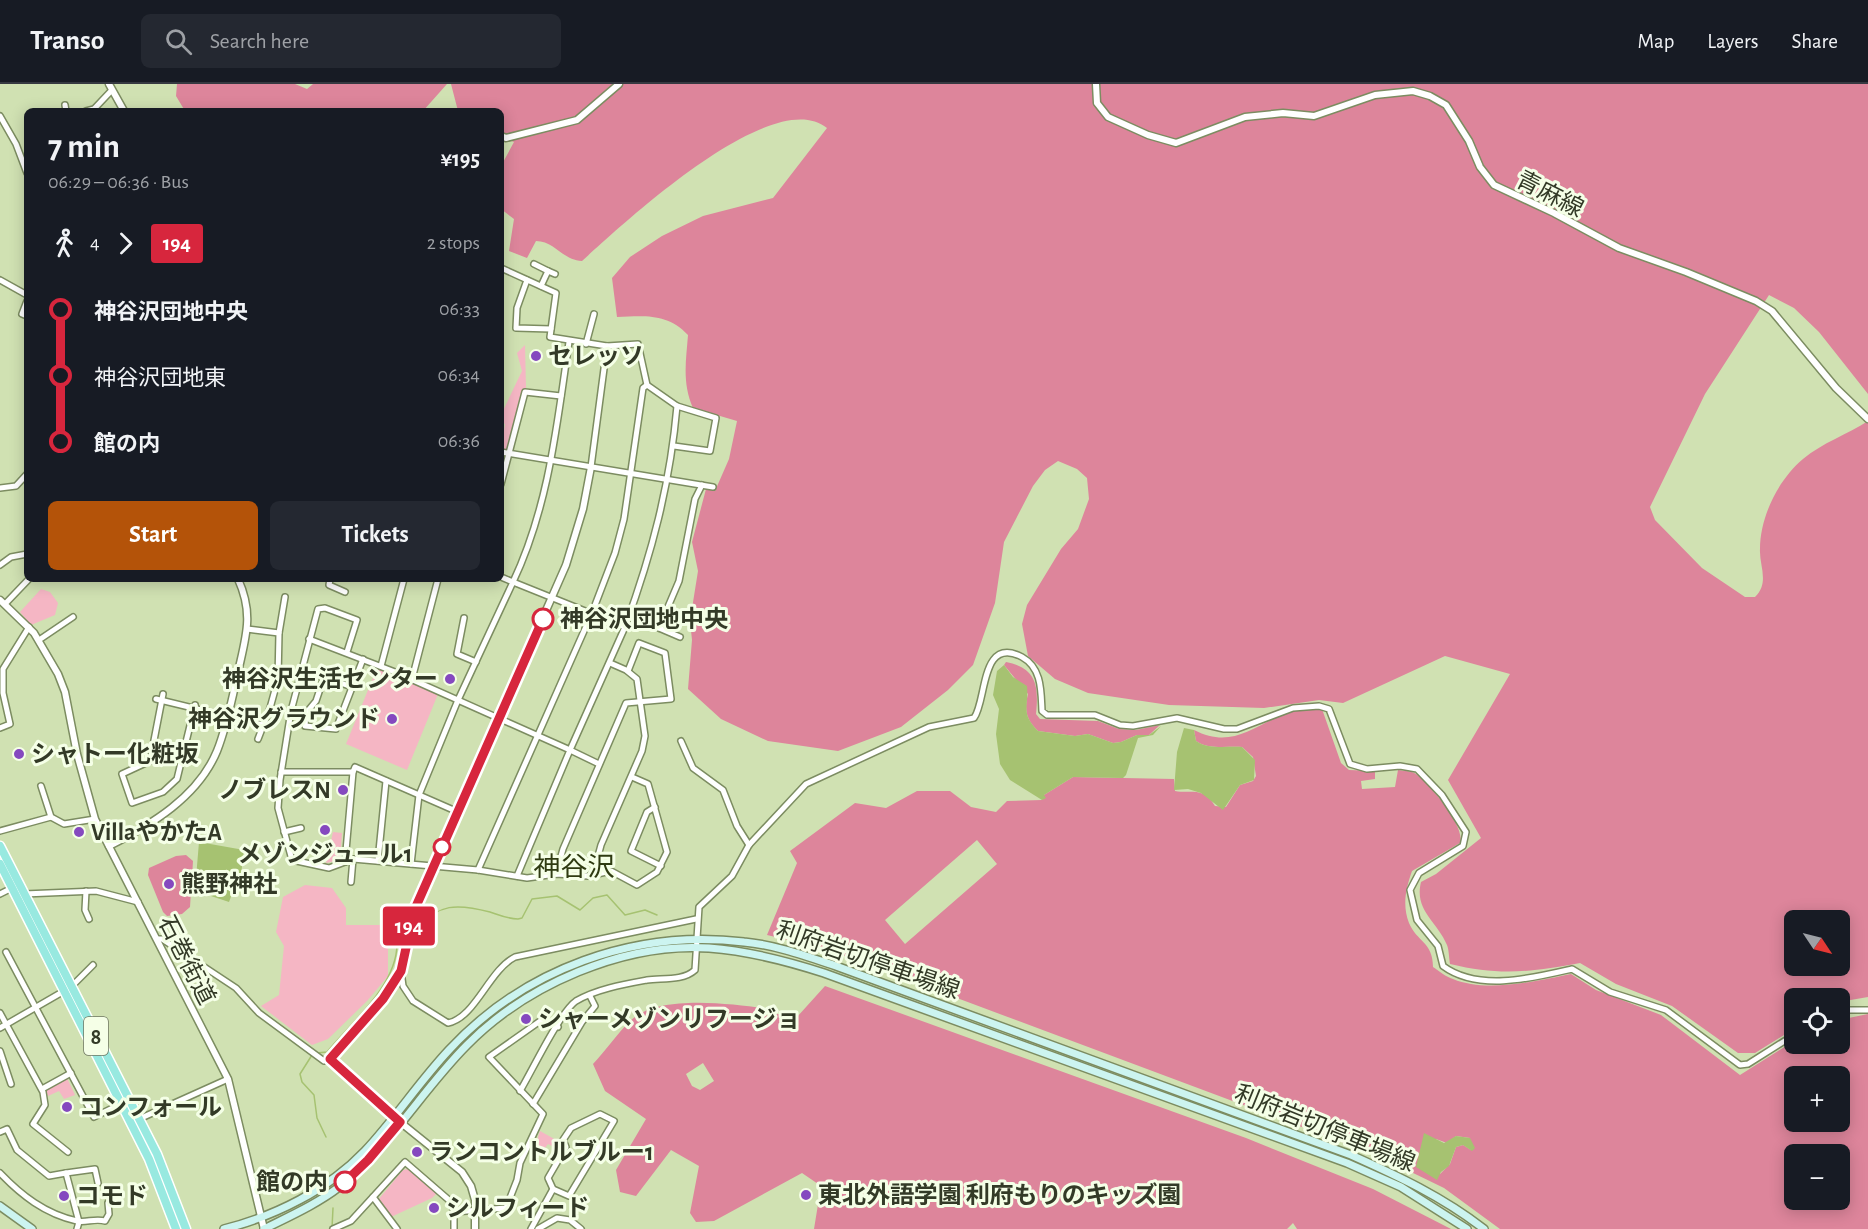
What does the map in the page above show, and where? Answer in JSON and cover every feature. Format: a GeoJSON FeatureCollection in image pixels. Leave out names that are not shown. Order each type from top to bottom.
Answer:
{"type":"FeatureCollection","features":[{"type":"Feature","properties":{"kind":"main road","name":"8"},"geometry":{"type":"LineString","coordinates":[[0,846],[149,1159],[176,1229]]}},
{"type":"Feature","properties":{"kind":"main road","name":"8"},"geometry":{"type":"LineString","coordinates":[[0,864],[139,1119],[174,1191],[186,1229]]}},
{"type":"Feature","properties":{"kind":"main road","name":"利府岩切停車場線"},"geometry":{"type":"LineString","coordinates":[[224,1229],[261,1218],[307,1194],[349,1165],[363,1152],[465,1032],[523,988],[574,964],[621,949],[696,940],[744,942],[796,953],[1046,1043],[1351,1155],[1443,1200],[1484,1229]]}},
{"type":"Feature","properties":{"kind":"main road","name":"利府岩切停車場線"},"geometry":{"type":"LineString","coordinates":[[264,1229],[322,1199],[340,1186],[368,1160],[466,1045],[528,996],[576,972],[623,958],[696,949],[731,950],[790,962],[876,991],[1347,1163],[1401,1187],[1467,1229]]}},
{"type":"Feature","properties":{"kind":"main road"},"geometry":{"type":"LineString","coordinates":[[0,1206],[30,1228]]}},
{"type":"Feature","properties":{"kind":"street"},"geometry":{"type":"LineString","coordinates":[[504,137],[576,120],[619,84]]}},
{"type":"Feature","properties":{"kind":"street","name":"青麻線"},"geometry":{"type":"LineString","coordinates":[[1095,84],[1097,103],[1108,117],[1148,135],[1176,143],[1245,117],[1283,112],[1314,116],[1375,95],[1413,91],[1430,96],[1446,105],[1469,141],[1480,167],[1494,185],[1619,248],[1686,272],[1772,310],[1836,388],[1868,419]]}},
{"type":"Feature","properties":{"kind":"street"},"geometry":{"type":"LineString","coordinates":[[95,108],[111,87],[122,108]]}},
{"type":"Feature","properties":{"kind":"street"},"geometry":{"type":"LineString","coordinates":[[0,116],[16,144],[24,165]]}},
{"type":"Feature","properties":{"kind":"street"},"geometry":{"type":"LineString","coordinates":[[534,264],[555,274]]}},
{"type":"Feature","properties":{"kind":"street"},"geometry":{"type":"LineString","coordinates":[[504,269],[556,293],[550,337],[569,342],[607,346],[638,344],[647,386],[677,406],[716,418],[710,451],[674,446]]}},
{"type":"Feature","properties":{"kind":"street"},"geometry":{"type":"LineString","coordinates":[[541,286],[548,271]]}},
{"type":"Feature","properties":{"kind":"street"},"geometry":{"type":"LineString","coordinates":[[0,280],[24,293]]}},
{"type":"Feature","properties":{"kind":"street"},"geometry":{"type":"LineString","coordinates":[[527,280],[517,309],[516,328],[551,329]]}},
{"type":"Feature","properties":{"kind":"street"},"geometry":{"type":"LineString","coordinates":[[586,344],[594,314]]}},
{"type":"Feature","properties":{"kind":"street"},"geometry":{"type":"LineString","coordinates":[[411,864],[419,795],[458,700],[536,528],[551,461],[569,342]]}},
{"type":"Feature","properties":{"kind":"street"},"geometry":{"type":"LineString","coordinates":[[607,346],[591,467],[578,528],[552,599],[410,924],[401,971],[403,987],[413,1001],[443,1022],[448,1023],[460,1018],[501,967],[515,957],[696,919]]}},
{"type":"Feature","properties":{"kind":"street"},"geometry":{"type":"LineString","coordinates":[[478,870],[592,613],[615,553],[624,519],[643,388],[647,386]]}},
{"type":"Feature","properties":{"kind":"street"},"geometry":{"type":"LineString","coordinates":[[504,474],[525,392],[561,396]]}},
{"type":"Feature","properties":{"kind":"street"},"geometry":{"type":"LineString","coordinates":[[517,876],[570,750],[626,627],[653,548],[674,446],[677,406]]}},
{"type":"Feature","properties":{"kind":"street"},"geometry":{"type":"LineString","coordinates":[[504,453],[713,487]]}},
{"type":"Feature","properties":{"kind":"street"},"geometry":{"type":"LineString","coordinates":[[0,488],[15,486],[24,477]]}},
{"type":"Feature","properties":{"kind":"street"},"geometry":{"type":"LineString","coordinates":[[659,627],[679,581],[695,500],[702,485]]}},
{"type":"Feature","properties":{"kind":"street"},"geometry":{"type":"LineString","coordinates":[[0,566],[11,557],[24,555]]}},
{"type":"Feature","properties":{"kind":"street"},"geometry":{"type":"LineString","coordinates":[[504,578],[626,627]]}},
{"type":"Feature","properties":{"kind":"street"},"geometry":{"type":"LineString","coordinates":[[2,602],[26,582]]}},
{"type":"Feature","properties":{"kind":"street"},"geometry":{"type":"LineString","coordinates":[[109,846],[152,822],[193,787],[216,753],[227,718],[247,629],[248,609],[239,582]]}},
{"type":"Feature","properties":{"kind":"street"},"geometry":{"type":"LineString","coordinates":[[330,582],[329,585],[345,591]]}},
{"type":"Feature","properties":{"kind":"street"},"geometry":{"type":"LineString","coordinates":[[381,666],[403,582]]}},
{"type":"Feature","properties":{"kind":"street"},"geometry":{"type":"LineString","coordinates":[[412,679],[437,582]]}},
{"type":"Feature","properties":{"kind":"street"},"geometry":{"type":"LineString","coordinates":[[258,739],[278,679],[279,633],[285,597]]}},
{"type":"Feature","properties":{"kind":"street","name":"石巻街道"},"geometry":{"type":"LineString","coordinates":[[2,602],[29,627],[58,674],[95,819],[228,1079],[264,1229]]}},
{"type":"Feature","properties":{"kind":"street"},"geometry":{"type":"LineString","coordinates":[[347,652],[357,620],[325,608],[316,610],[291,711],[281,772],[278,806],[292,861],[329,868],[353,859],[434,865],[517,876],[556,874],[592,876],[611,871],[637,885],[661,866],[667,852],[648,784],[632,777]]}},
{"type":"Feature","properties":{"kind":"street"},"geometry":{"type":"LineString","coordinates":[[630,615],[680,637]]}},
{"type":"Feature","properties":{"kind":"street"},"geometry":{"type":"LineString","coordinates":[[39,640],[73,617]]}},
{"type":"Feature","properties":{"kind":"street"},"geometry":{"type":"LineString","coordinates":[[464,618],[457,654],[476,662]]}},
{"type":"Feature","properties":{"kind":"street"},"geometry":{"type":"LineString","coordinates":[[0,728],[10,724],[2,693],[3,669],[29,627]]}},
{"type":"Feature","properties":{"kind":"street"},"geometry":{"type":"LineString","coordinates":[[247,629],[279,633]]}},
{"type":"Feature","properties":{"kind":"street"},"geometry":{"type":"LineString","coordinates":[[309,639],[412,679],[599,764]]}},
{"type":"Feature","properties":{"kind":"street"},"geometry":{"type":"LineString","coordinates":[[556,874],[562,849],[626,703],[671,699],[665,653],[639,643],[628,671]]}},
{"type":"Feature","properties":{"kind":"street"},"geometry":{"type":"LineString","coordinates":[[520,1091],[572,1004],[622,985],[663,978],[687,977],[695,970],[696,919],[699,907],[732,876],[749,845],[806,784],[929,727],[974,718],[981,704],[987,667],[1002,654],[1018,655],[1032,665],[1041,687],[1042,711],[1053,716],[1095,715],[1120,725],[1133,726],[1177,718],[1224,729],[1237,729],[1293,708],[1319,706],[1329,709],[1350,764],[1367,768],[1400,766],[1417,769],[1442,795],[1466,832],[1463,846],[1419,873],[1410,890],[1417,920],[1438,946],[1443,966],[1449,971],[1481,980],[1535,978],[1572,969],[1610,992],[1666,1010],[1740,1065],[1748,1064],[1784,1041]]}},
{"type":"Feature","properties":{"kind":"street"},"geometry":{"type":"LineString","coordinates":[[324,677],[316,701],[306,712],[306,727],[337,728],[363,659]]}},
{"type":"Feature","properties":{"kind":"street"},"geometry":{"type":"LineString","coordinates":[[592,876],[601,845],[632,777],[645,736],[637,679],[628,671],[610,663]]}},
{"type":"Feature","properties":{"kind":"street"},"geometry":{"type":"LineString","coordinates":[[301,669],[352,687]]}},
{"type":"Feature","properties":{"kind":"street"},"geometry":{"type":"LineString","coordinates":[[195,707],[177,778],[163,792],[132,803],[122,774],[150,761],[160,697],[195,707],[227,718],[263,725]]}},
{"type":"Feature","properties":{"kind":"street"},"geometry":{"type":"LineString","coordinates":[[681,741],[693,768],[723,790],[737,826],[749,845]]}},
{"type":"Feature","properties":{"kind":"street"},"geometry":{"type":"LineString","coordinates":[[345,862],[353,772],[356,767],[458,812]]}},
{"type":"Feature","properties":{"kind":"street"},"geometry":{"type":"LineString","coordinates":[[281,772],[353,772]]}},
{"type":"Feature","properties":{"kind":"street"},"geometry":{"type":"LineString","coordinates":[[378,861],[386,781]]}},
{"type":"Feature","properties":{"kind":"street"},"geometry":{"type":"LineString","coordinates":[[41,786],[51,817]]}},
{"type":"Feature","properties":{"kind":"street"},"geometry":{"type":"LineString","coordinates":[[655,807],[647,812],[632,851],[661,866]]}},
{"type":"Feature","properties":{"kind":"street"},"geometry":{"type":"LineString","coordinates":[[0,831],[51,817],[64,824],[95,819]]}},
{"type":"Feature","properties":{"kind":"street"},"geometry":{"type":"LineString","coordinates":[[284,832],[301,828]]}},
{"type":"Feature","properties":{"kind":"street"},"geometry":{"type":"LineString","coordinates":[[351,882],[353,859]]}},
{"type":"Feature","properties":{"kind":"street"},"geometry":{"type":"LineString","coordinates":[[0,894],[12,888]]}},
{"type":"Feature","properties":{"kind":"street"},"geometry":{"type":"LineString","coordinates":[[24,894],[70,894],[86,891],[138,902]]}},
{"type":"Feature","properties":{"kind":"street"},"geometry":{"type":"LineString","coordinates":[[86,891],[85,910],[89,919]]}},
{"type":"Feature","properties":{"kind":"street"},"geometry":{"type":"LineString","coordinates":[[157,939],[162,939],[236,988],[259,1013],[324,1061],[330,1059],[383,999],[401,971]]}},
{"type":"Feature","properties":{"kind":"street"},"geometry":{"type":"LineString","coordinates":[[6,952],[37,1006],[94,1117],[121,1104]]}},
{"type":"Feature","properties":{"kind":"street"},"geometry":{"type":"LineString","coordinates":[[0,1028],[68,989],[93,965]]}},
{"type":"Feature","properties":{"kind":"street"},"geometry":{"type":"LineString","coordinates":[[533,1104],[582,1022],[595,1006],[590,996]]}},
{"type":"Feature","properties":{"kind":"street"},"geometry":{"type":"LineString","coordinates":[[1850,1010],[1868,1010]]}},
{"type":"Feature","properties":{"kind":"street"},"geometry":{"type":"LineString","coordinates":[[0,1013],[42,1089],[45,1105],[33,1124],[68,1152]]}},
{"type":"Feature","properties":{"kind":"street"},"geometry":{"type":"LineString","coordinates":[[454,1212],[506,1208],[517,1180],[520,1163],[543,1114],[489,1057],[543,1019],[558,1027]]}},
{"type":"Feature","properties":{"kind":"street"},"geometry":{"type":"LineString","coordinates":[[0,1051],[11,1084]]}},
{"type":"Feature","properties":{"kind":"street"},"geometry":{"type":"LineString","coordinates":[[330,1059],[400,1122],[462,1172],[471,1186],[476,1210],[476,1229]]}},
{"type":"Feature","properties":{"kind":"street"},"geometry":{"type":"LineString","coordinates":[[42,1089],[71,1073]]}},
{"type":"Feature","properties":{"kind":"street"},"geometry":{"type":"LineString","coordinates":[[139,1119],[228,1079]]}},
{"type":"Feature","properties":{"kind":"street"},"geometry":{"type":"LineString","coordinates":[[600,1114],[614,1121],[569,1196],[553,1189],[548,1178],[566,1147],[563,1140],[571,1128],[600,1114]]}},
{"type":"Feature","properties":{"kind":"street"},"geometry":{"type":"LineString","coordinates":[[0,1132],[7,1129],[17,1150],[49,1176],[95,1169],[98,1183]]}},
{"type":"Feature","properties":{"kind":"street"},"geometry":{"type":"LineString","coordinates":[[334,1228],[351,1221],[405,1162],[450,1201],[454,1212],[454,1229]]}},
{"type":"Feature","properties":{"kind":"street"},"geometry":{"type":"LineString","coordinates":[[0,1173],[19,1192],[38,1206],[79,1222],[96,1219],[105,1221],[109,1214],[108,1203]]}},
{"type":"Feature","properties":{"kind":"street"},"geometry":{"type":"LineString","coordinates":[[66,1173],[79,1222],[77,1229]]}},
{"type":"Feature","properties":{"kind":"street"},"geometry":{"type":"LineString","coordinates":[[531,1229],[553,1189]]}},
{"type":"Feature","properties":{"kind":"street"},"geometry":{"type":"LineString","coordinates":[[373,1197],[397,1229]]}},
{"type":"Feature","properties":{"kind":"street"},"geometry":{"type":"LineString","coordinates":[[538,1229],[557,1218],[570,1220],[581,1229]]}},
{"type":"Feature","properties":{"kind":"shaded area"},"geometry":{"type":"Polygon","coordinates":[[[177,84],[295,84],[307,89],[313,84],[447,84],[426,108],[183,108],[176,96],[177,84]]]}},
{"type":"Feature","properties":{"kind":"shaded area"},"geometry":{"type":"Polygon","coordinates":[[[451,84],[1868,84],[1868,394],[1819,332],[1794,308],[1769,295],[1705,394],[1650,507],[1655,520],[1702,568],[1745,597],[1755,597],[1763,580],[1760,549],[1763,524],[1772,499],[1786,477],[1810,453],[1868,421],[1868,997],[1850,1000],[1850,988],[1784,988],[1784,1035],[1755,1053],[1738,1053],[1672,1006],[1616,984],[1580,963],[1546,969],[1515,971],[1484,970],[1450,964],[1447,945],[1421,901],[1421,882],[1436,874],[1481,838],[1448,780],[1510,674],[1445,656],[1343,703],[1319,700],[1264,708],[1169,705],[1088,693],[1055,679],[1028,656],[1022,624],[1027,605],[1061,549],[1078,529],[1089,499],[1087,478],[1077,469],[1058,461],[1045,470],[1033,486],[1004,542],[995,603],[973,665],[948,690],[901,727],[838,751],[768,741],[721,719],[688,689],[692,640],[690,621],[698,571],[692,542],[706,489],[715,491],[729,459],[737,421],[693,408],[686,381],[688,335],[664,319],[646,316],[617,317],[612,278],[630,257],[662,236],[703,216],[773,198],[827,128],[802,120],[771,125],[736,141],[699,164],[663,191],[582,261],[569,257],[548,244],[536,241],[527,258],[509,251],[514,219],[504,211],[504,160],[514,142],[504,138],[504,108],[457,108],[451,84]]]}},
{"type":"Feature","properties":{"kind":"shaded area"},"geometry":{"type":"Polygon","coordinates":[[[525,345],[526,388],[521,393],[507,450],[504,450],[504,409],[522,371],[517,353],[525,345]]]}},
{"type":"Feature","properties":{"kind":"shaded area"},"geometry":{"type":"Polygon","coordinates":[[[41,589],[50,592],[58,603],[55,615],[31,625],[20,612],[41,589]]]}},
{"type":"Feature","properties":{"kind":"shaded area"},"geometry":{"type":"Polygon","coordinates":[[[1006,662],[1024,669],[1033,679],[1037,694],[1036,714],[1040,719],[1098,721],[1119,729],[1136,730],[1160,725],[1149,735],[1137,735],[1113,743],[1088,734],[1075,736],[1038,731],[1027,714],[1028,694],[1004,665],[1006,662]]]}},
{"type":"Feature","properties":{"kind":"shaded area"},"geometry":{"type":"Polygon","coordinates":[[[1004,665],[1013,677],[1027,686],[1026,710],[1032,725],[1038,731],[1075,736],[1088,734],[1113,743],[1137,735],[1149,735],[1161,726],[1153,735],[1138,738],[1123,778],[1073,777],[1044,795],[1046,798],[1042,800],[1010,780],[1000,764],[996,734],[999,709],[993,695],[997,671],[1004,665]]]}},
{"type":"Feature","properties":{"kind":"shaded area","name":"神谷沢グラウンド"},"geometry":{"type":"Polygon","coordinates":[[[377,668],[438,694],[407,770],[346,744],[377,668]]]}},
{"type":"Feature","properties":{"kind":"shaded area"},"geometry":{"type":"Polygon","coordinates":[[[1301,709],[1322,709],[1341,763],[1349,770],[1375,771],[1375,779],[1361,781],[1362,789],[1395,787],[1398,770],[1414,773],[1438,796],[1458,827],[1460,843],[1412,871],[1406,897],[1406,910],[1412,929],[1428,947],[1433,967],[1448,977],[1466,983],[1496,985],[1571,974],[1596,990],[1661,1015],[1740,1075],[1784,1047],[1784,1054],[1850,1054],[1850,1018],[1868,1014],[1868,1229],[1500,1229],[1444,1188],[1374,1154],[826,949],[767,935],[797,863],[790,851],[855,803],[886,808],[917,791],[950,791],[971,807],[996,812],[1007,801],[1042,800],[1044,795],[1073,777],[1174,779],[1175,791],[1201,793],[1215,806],[1226,807],[1240,785],[1253,781],[1256,776],[1253,757],[1242,747],[1212,747],[1201,744],[1196,741],[1194,730],[1208,736],[1232,737],[1254,729],[1276,717],[1301,709]],[[977,840],[885,920],[905,944],[997,864],[977,840]],[[1456,1136],[1447,1143],[1436,1139],[1421,1149],[1418,1161],[1440,1174],[1450,1164],[1456,1147],[1463,1145],[1471,1150],[1470,1138],[1456,1136]]]}},
{"type":"Feature","properties":{"kind":"shaded area"},"geometry":{"type":"Polygon","coordinates":[[[1184,728],[1194,730],[1196,741],[1201,744],[1212,747],[1242,747],[1255,760],[1254,780],[1240,785],[1223,810],[1201,793],[1188,789],[1174,790],[1177,752],[1184,728]]]}},
{"type":"Feature","properties":{"kind":"shaded area"},"geometry":{"type":"Polygon","coordinates":[[[333,832],[342,833],[340,860],[326,863],[333,832]]]}},
{"type":"Feature","properties":{"kind":"shaded area"},"geometry":{"type":"Polygon","coordinates":[[[199,842],[244,850],[240,883],[236,883],[229,902],[205,894],[204,890],[202,893],[195,890],[199,842]]]}},
{"type":"Feature","properties":{"kind":"shaded area"},"geometry":{"type":"Polygon","coordinates":[[[186,855],[193,861],[190,907],[182,914],[167,916],[163,912],[148,875],[149,868],[176,856],[186,855]]]}},
{"type":"Feature","properties":{"kind":"shaded area"},"geometry":{"type":"Polygon","coordinates":[[[305,885],[332,888],[346,908],[346,925],[388,925],[388,976],[367,1001],[328,1039],[312,1045],[261,1006],[279,995],[284,946],[276,932],[283,897],[305,885]]]}},
{"type":"Feature","properties":{"kind":"shaded area"},"geometry":{"type":"Polygon","coordinates":[[[825,986],[1246,1138],[1373,1189],[1451,1229],[1297,1229],[1293,1223],[1287,1229],[814,1229],[821,1186],[802,1173],[714,1221],[696,1222],[690,1213],[699,1166],[671,1150],[636,1196],[620,1192],[616,1170],[646,1119],[605,1091],[593,1064],[630,1021],[658,1007],[694,1003],[763,1008],[763,1016],[778,1014],[797,1017],[825,986]],[[703,1063],[686,1074],[692,1086],[700,1090],[714,1081],[703,1063]]]}},
{"type":"Feature","properties":{"kind":"shaded area"},"geometry":{"type":"Polygon","coordinates":[[[67,1078],[75,1095],[64,1099],[59,1091],[48,1096],[46,1090],[67,1078]]]}},
{"type":"Feature","properties":{"kind":"shaded area"},"geometry":{"type":"Polygon","coordinates":[[[540,1131],[558,1141],[560,1150],[548,1144],[539,1156],[532,1156],[540,1131]]]}},
{"type":"Feature","properties":{"kind":"shaded area"},"geometry":{"type":"Polygon","coordinates":[[[1424,1133],[1444,1143],[1456,1136],[1470,1138],[1475,1148],[1472,1151],[1463,1145],[1456,1147],[1449,1166],[1441,1172],[1437,1180],[1416,1167],[1424,1133]]]}},
{"type":"Feature","properties":{"kind":"shaded area"},"geometry":{"type":"Polygon","coordinates":[[[408,1169],[437,1193],[432,1198],[391,1217],[378,1200],[403,1170],[408,1169]]]}},
{"type":"Feature","properties":{"kind":"waterway"},"geometry":{"type":"LineString","coordinates":[[415,928],[432,914],[458,907],[478,909],[518,919],[522,918],[532,899],[557,896],[580,910],[593,898],[607,895],[625,915],[645,910],[657,915]]}},
{"type":"Feature","properties":{"kind":"waterway"},"geometry":{"type":"LineString","coordinates":[[316,1053],[327,1052],[371,1002],[390,974],[397,944]]}},
{"type":"Feature","properties":{"kind":"waterway"},"geometry":{"type":"LineString","coordinates":[[312,1055],[300,1074],[302,1082],[314,1095],[317,1118],[326,1137]]}},
{"type":"Feature","properties":{"kind":"waterway"},"geometry":{"type":"LineString","coordinates":[[332,1228],[333,1208]]}},
{"type":"Feature","properties":{"kind":"bus line","name":"194"},"geometry":{"type":"LineString","coordinates":[[345,1182],[368,1160],[400,1122],[330,1059],[383,999],[401,971],[406,937],[414,911],[543,619]]}},
{"type":"Feature","properties":{"kind":"place","name":"セレッソ"},"geometry":{"type":"Point","coordinates":[536,356]}},
{"type":"Feature","properties":{"kind":"place","name":"神谷沢団地中央"},"geometry":{"type":"Point","coordinates":[543,619]}},
{"type":"Feature","properties":{"kind":"place","name":"神谷沢生活センター"},"geometry":{"type":"Point","coordinates":[450,679]}},
{"type":"Feature","properties":{"kind":"place","name":"神谷沢グラウンド"},"geometry":{"type":"Point","coordinates":[392,719]}},
{"type":"Feature","properties":{"kind":"place","name":"シャトー化粧坂"},"geometry":{"type":"Point","coordinates":[19,754]}},
{"type":"Feature","properties":{"kind":"place","name":"ノブレスN"},"geometry":{"type":"Point","coordinates":[343,790]}},
{"type":"Feature","properties":{"kind":"place","name":"メゾンジュール1"},"geometry":{"type":"Point","coordinates":[325,830]}},
{"type":"Feature","properties":{"kind":"place","name":"VillaやかたA"},"geometry":{"type":"Point","coordinates":[79,832]}},
{"type":"Feature","properties":{"kind":"place","name":"熊野神社"},"geometry":{"type":"Point","coordinates":[169,884]}},
{"type":"Feature","properties":{"kind":"place","name":"シャーメゾンリフージョ"},"geometry":{"type":"Point","coordinates":[526,1019]}},
{"type":"Feature","properties":{"kind":"place","name":"コンフォール"},"geometry":{"type":"Point","coordinates":[67,1107]}},
{"type":"Feature","properties":{"kind":"place","name":"ランコントルブルー1"},"geometry":{"type":"Point","coordinates":[417,1152]}},
{"type":"Feature","properties":{"kind":"place","name":"館の内"},"geometry":{"type":"Point","coordinates":[345,1182]}},
{"type":"Feature","properties":{"kind":"place","name":"東北外語学園 利府もりのキッズ園"},"geometry":{"type":"Point","coordinates":[806,1195]}},
{"type":"Feature","properties":{"kind":"place","name":"コモド"},"geometry":{"type":"Point","coordinates":[64,1196]}},
{"type":"Feature","properties":{"kind":"place","name":"シルフィード"},"geometry":{"type":"Point","coordinates":[434,1208]}},
{"type":"Feature","properties":{"kind":"district","name":"神谷沢"},"geometry":{"type":"Point","coordinates":[574,867]}}]}
